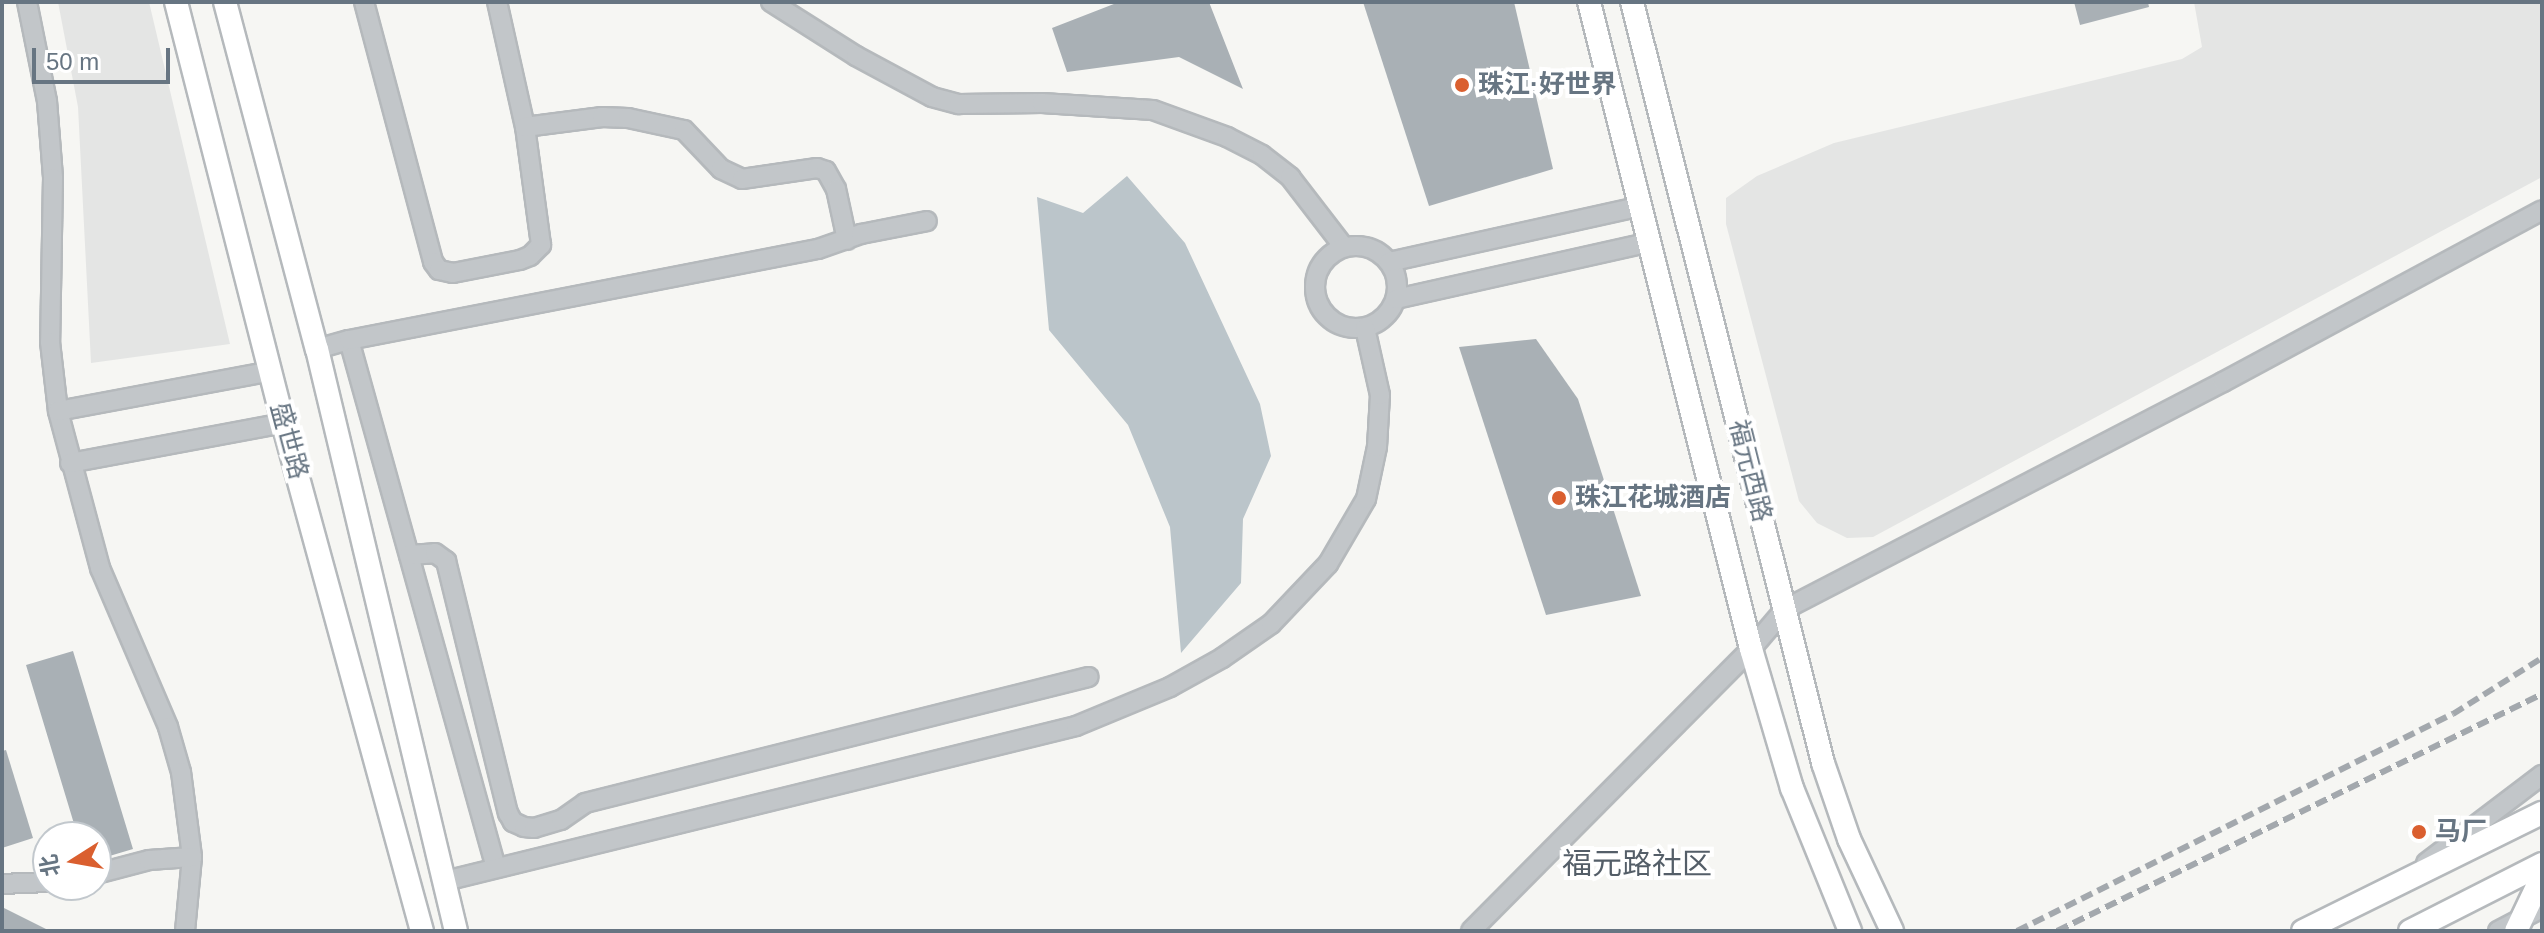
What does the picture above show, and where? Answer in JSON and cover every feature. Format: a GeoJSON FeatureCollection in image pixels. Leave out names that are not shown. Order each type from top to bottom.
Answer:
{"type":"FeatureCollection","features":[{"type":"Feature","properties":{"kind":"main road","name":"盛世路"},"geometry":{"type":"LineString","coordinates":[[176,2],[283,423],[409,878]]}},
{"type":"Feature","properties":{"kind":"main road","name":"盛世路"},"geometry":{"type":"LineString","coordinates":[[225,2],[317,349],[445,881]]}},
{"type":"Feature","properties":{"kind":"main road","name":"福元西路"},"geometry":{"type":"LineString","coordinates":[[1589,2],[1751,649],[1792,788],[1850,931]]}},
{"type":"Feature","properties":{"kind":"main road","name":"福元西路"},"geometry":{"type":"LineString","coordinates":[[1632,2],[1827,776],[1849,839],[1892,931]]}},
{"type":"Feature","properties":{"kind":"main road"},"geometry":{"type":"LineString","coordinates":[[2303,931],[2542,813]]}},
{"type":"Feature","properties":{"kind":"main road"},"geometry":{"type":"LineString","coordinates":[[2410,931],[2542,864]]}},
{"type":"Feature","properties":{"kind":"main road"},"geometry":{"type":"LineString","coordinates":[[2518,925],[2542,876]]}},
{"type":"Feature","properties":{"kind":"main road"},"geometry":{"type":"LineString","coordinates":[[409,878],[414,931]]}},
{"type":"Feature","properties":{"kind":"main road"},"geometry":{"type":"LineString","coordinates":[[409,878],[422,931]]}},
{"type":"Feature","properties":{"kind":"main road"},"geometry":{"type":"LineString","coordinates":[[445,881],[456,931]]}},
{"type":"Feature","properties":{"kind":"main road"},"geometry":{"type":"LineString","coordinates":[[445,881],[465,931]]}},
{"type":"Feature","properties":{"kind":"street"},"geometry":{"type":"LineString","coordinates":[[27,2],[47,101],[53,178],[50,342],[58,411],[100,568],[168,727],[181,772],[192,857],[185,931]]}},
{"type":"Feature","properties":{"kind":"street"},"geometry":{"type":"LineString","coordinates":[[364,2],[433,262],[439,270],[453,273],[520,260],[541,245],[525,127],[497,2]]}},
{"type":"Feature","properties":{"kind":"street"},"geometry":{"type":"LineString","coordinates":[[771,2],[856,56],[932,97],[959,104],[1099,105],[1153,110],[1227,137],[1262,155],[1290,177],[1344,247]]}},
{"type":"Feature","properties":{"kind":"street"},"geometry":{"type":"LineString","coordinates":[[525,127],[602,117],[628,118],[684,130],[721,169],[742,179],[817,168],[826,171],[836,189],[847,240]]}},
{"type":"Feature","properties":{"kind":"street"},"geometry":{"type":"LineString","coordinates":[[1389,262],[1642,206]]}},
{"type":"Feature","properties":{"kind":"street"},"geometry":{"type":"LineString","coordinates":[[1471,931],[1751,649],[1785,609],[2223,382],[2542,210]]}},
{"type":"Feature","properties":{"kind":"street"},"geometry":{"type":"LineString","coordinates":[[317,349],[349,340],[818,249],[927,221]]}},
{"type":"Feature","properties":{"kind":"street"},"geometry":{"type":"LineString","coordinates":[[1396,299],[1650,242]]}},
{"type":"Feature","properties":{"kind":"street"},"geometry":{"type":"LineString","coordinates":[[1344,247],[1369,249],[1389,262],[1395,273],[1396,299],[1389,312],[1365,328],[1349,328],[1323,312],[1316,297],[1315,282],[1320,267],[1330,255],[1344,247]]}},
{"type":"Feature","properties":{"kind":"street"},"geometry":{"type":"LineString","coordinates":[[445,881],[1076,726],[1170,687],[1222,658],[1271,624],[1328,564],[1366,499],[1377,447],[1380,395],[1365,328]]}},
{"type":"Feature","properties":{"kind":"street"},"geometry":{"type":"LineString","coordinates":[[349,340],[496,868]]}},
{"type":"Feature","properties":{"kind":"street"},"geometry":{"type":"LineString","coordinates":[[58,411],[271,371]]}},
{"type":"Feature","properties":{"kind":"street"},"geometry":{"type":"LineString","coordinates":[[70,463],[283,423]]}},
{"type":"Feature","properties":{"kind":"street"},"geometry":{"type":"LineString","coordinates":[[409,555],[435,553],[446,561],[508,813],[513,822],[524,827],[534,828],[561,820],[585,803],[1088,677]]}},
{"type":"Feature","properties":{"kind":"street"},"geometry":{"type":"LineString","coordinates":[[2410,876],[2542,775]]}},
{"type":"Feature","properties":{"kind":"street"},"geometry":{"type":"LineString","coordinates":[[112,870],[149,860],[192,857]]}},
{"type":"Feature","properties":{"kind":"street"},"geometry":{"type":"LineString","coordinates":[[2,884],[32,883]]}},
{"type":"Feature","properties":{"kind":"street"},"geometry":{"type":"LineString","coordinates":[[2498,931],[2518,925],[2542,908]]}},
{"type":"Feature","properties":{"kind":"shaded area"},"geometry":{"type":"Polygon","coordinates":[[[58,2],[149,2],[230,344],[91,363],[78,107],[58,2]]]}},
{"type":"Feature","properties":{"kind":"shaded area"},"geometry":{"type":"Polygon","coordinates":[[[2194,2],[2542,2],[2542,177],[1873,537],[1847,538],[1817,523],[1799,501],[1726,224],[1726,198],[1757,176],[1834,143],[2182,59],[2202,47],[2194,2]]]}},
{"type":"Feature","properties":{"kind":"shaded area"},"geometry":{"type":"Polygon","coordinates":[[[1127,176],[1185,243],[1260,404],[1271,456],[1243,519],[1241,583],[1181,653],[1170,527],[1128,425],[1049,330],[1037,197],[1083,213],[1127,176]]]}},
{"type":"Feature","properties":{"kind":"building"},"geometry":{"type":"Polygon","coordinates":[[[1119,2],[1209,2],[1243,89],[1179,57],[1067,72],[1052,28],[1119,2]]]}},
{"type":"Feature","properties":{"kind":"building","name":"珠江·好世界"},"geometry":{"type":"Polygon","coordinates":[[[1363,2],[1514,2],[1553,169],[1429,206],[1363,2]]]}},
{"type":"Feature","properties":{"kind":"building"},"geometry":{"type":"Polygon","coordinates":[[[2074,2],[2148,2],[2149,7],[2080,25],[2074,2]]]}},
{"type":"Feature","properties":{"kind":"building","name":"珠江花城酒店"},"geometry":{"type":"Polygon","coordinates":[[[1536,339],[1578,399],[1641,596],[1546,615],[1459,347],[1536,339]]]}},
{"type":"Feature","properties":{"kind":"building"},"geometry":{"type":"Polygon","coordinates":[[[73,651],[133,849],[112,855],[112,821],[73,821],[26,665],[73,651]]]}},
{"type":"Feature","properties":{"kind":"building"},"geometry":{"type":"Polygon","coordinates":[[[6,750],[32,838],[2,848],[2,751],[6,750]]]}},
{"type":"Feature","properties":{"kind":"building"},"geometry":{"type":"Polygon","coordinates":[[[2,907],[50,931],[2,931],[2,907]]]}},
{"type":"Feature","properties":{"kind":"railway"},"geometry":{"type":"LineString","coordinates":[[2017,931],[2453,714],[2542,658]]}},
{"type":"Feature","properties":{"kind":"railway"},"geometry":{"type":"LineString","coordinates":[[2057,931],[2542,694]]}},
{"type":"Feature","properties":{"kind":"place","name":"珠江·好世界"},"geometry":{"type":"Point","coordinates":[1462,85]}},
{"type":"Feature","properties":{"kind":"place","name":"珠江花城酒店"},"geometry":{"type":"Point","coordinates":[1559,498]}},
{"type":"Feature","properties":{"kind":"place","name":"马厂"},"geometry":{"type":"Point","coordinates":[2419,832]}},
{"type":"Feature","properties":{"kind":"district","name":"福元路社区"},"geometry":{"type":"Point","coordinates":[1637,864]}}]}
